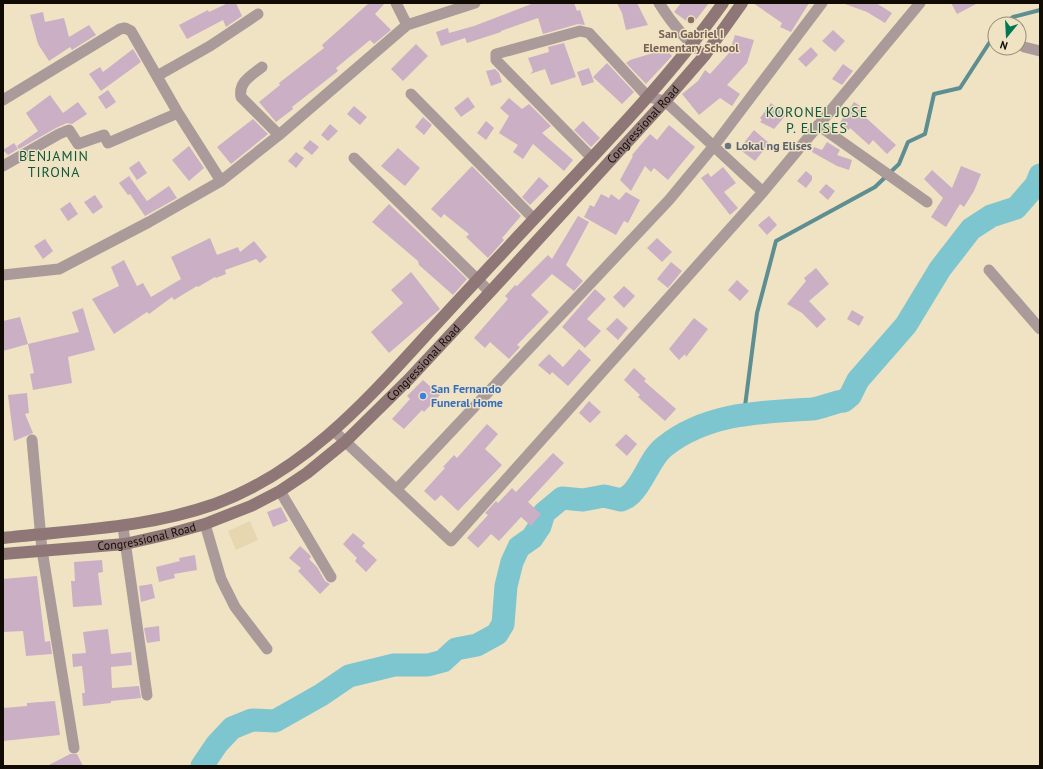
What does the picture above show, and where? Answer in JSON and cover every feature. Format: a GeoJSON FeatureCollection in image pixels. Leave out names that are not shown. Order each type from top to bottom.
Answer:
{"type":"FeatureCollection","features":[{"type":"Feature","properties":{"kind":"main road","name":"Congressional Road"},"geometry":{"type":"LineString","coordinates":[[3,538],[123,527],[163,519],[216,503],[272,476],[309,452],[334,431],[397,367],[477,279],[648,97],[693,46],[723,3]]}},
{"type":"Feature","properties":{"kind":"main road","name":"Congressional Road"},"geometry":{"type":"LineString","coordinates":[[3,554],[125,544],[205,524],[224,518],[280,491],[312,469],[345,442],[409,379],[490,292],[665,101],[705,55],[742,3]]}},
{"type":"Feature","properties":{"kind":"main road"},"geometry":{"type":"LineString","coordinates":[[628,118],[639,128]]}},
{"type":"Feature","properties":{"kind":"main road"},"geometry":{"type":"LineString","coordinates":[[216,503],[224,518]]}},
{"type":"Feature","properties":{"kind":"street"},"geometry":{"type":"LineString","coordinates":[[396,3],[407,25]]}},
{"type":"Feature","properties":{"kind":"street"},"geometry":{"type":"LineString","coordinates":[[3,275],[59,269],[149,222],[221,181],[279,135],[407,25],[475,3]]}},
{"type":"Feature","properties":{"kind":"street"},"geometry":{"type":"LineString","coordinates":[[659,3],[672,23],[693,46],[705,55]]}},
{"type":"Feature","properties":{"kind":"street"},"geometry":{"type":"LineString","coordinates":[[397,489],[669,200],[713,147],[822,3]]}},
{"type":"Feature","properties":{"kind":"street"},"geometry":{"type":"LineString","coordinates":[[334,431],[451,541],[763,192],[920,3]]}},
{"type":"Feature","properties":{"kind":"street"},"geometry":{"type":"LineString","coordinates":[[157,76],[210,46],[258,14]]}},
{"type":"Feature","properties":{"kind":"street"},"geometry":{"type":"LineString","coordinates":[[3,100],[120,29],[125,28],[131,31],[178,113],[221,181]]}},
{"type":"Feature","properties":{"kind":"street"},"geometry":{"type":"LineString","coordinates":[[591,157],[496,60],[496,54],[580,31],[589,33],[648,97],[665,101],[763,192]]}},
{"type":"Feature","properties":{"kind":"street"},"geometry":{"type":"LineString","coordinates":[[1027,48],[1040,51]]}},
{"type":"Feature","properties":{"kind":"street"},"geometry":{"type":"LineString","coordinates":[[262,67],[242,84],[240,89],[242,97],[279,135]]}},
{"type":"Feature","properties":{"kind":"street"},"geometry":{"type":"LineString","coordinates":[[411,94],[534,218]]}},
{"type":"Feature","properties":{"kind":"street"},"geometry":{"type":"LineString","coordinates":[[3,166],[59,134],[69,130],[78,144],[104,135],[108,143],[178,113]]}},
{"type":"Feature","properties":{"kind":"street"},"geometry":{"type":"LineString","coordinates":[[818,125],[927,202]]}},
{"type":"Feature","properties":{"kind":"street"},"geometry":{"type":"LineString","coordinates":[[354,158],[490,292]]}},
{"type":"Feature","properties":{"kind":"street"},"geometry":{"type":"LineString","coordinates":[[989,270],[1040,329]]}},
{"type":"Feature","properties":{"kind":"street"},"geometry":{"type":"LineString","coordinates":[[32,440],[42,550],[74,748]]}},
{"type":"Feature","properties":{"kind":"street"},"geometry":{"type":"LineString","coordinates":[[280,491],[331,577]]}},
{"type":"Feature","properties":{"kind":"street"},"geometry":{"type":"LineString","coordinates":[[205,524],[221,579],[235,607],[267,649]]}},
{"type":"Feature","properties":{"kind":"street"},"geometry":{"type":"LineString","coordinates":[[123,527],[147,695]]}},
{"type":"Feature","properties":{"kind":"shaded area"},"geometry":{"type":"Polygon","coordinates":[[[250,521],[258,540],[236,550],[228,531],[250,521]]]}},
{"type":"Feature","properties":{"kind":"building"},"geometry":{"type":"Polygon","coordinates":[[[228,3],[236,3],[242,16],[226,27],[223,20],[187,39],[179,25],[208,10],[209,12],[228,3]]]}},
{"type":"Feature","properties":{"kind":"building"},"geometry":{"type":"Polygon","coordinates":[[[369,3],[385,3],[375,14],[391,30],[374,44],[370,40],[336,68],[338,71],[292,107],[293,109],[276,122],[259,102],[280,85],[279,83],[324,48],[322,45],[369,3]]]}},
{"type":"Feature","properties":{"kind":"building"},"geometry":{"type":"Polygon","coordinates":[[[534,3],[574,3],[577,11],[580,10],[585,25],[578,24],[543,34],[538,18],[467,43],[465,38],[441,46],[436,32],[448,28],[449,33],[474,26],[534,3]]]}},
{"type":"Feature","properties":{"kind":"building"},"geometry":{"type":"Polygon","coordinates":[[[617,3],[637,3],[648,25],[626,30],[622,13],[617,3]]]}},
{"type":"Feature","properties":{"kind":"building","name":"San Gabriel I Elementary School"},"geometry":{"type":"Polygon","coordinates":[[[681,3],[709,3],[692,25],[674,12],[681,3]]]}},
{"type":"Feature","properties":{"kind":"building"},"geometry":{"type":"Polygon","coordinates":[[[753,3],[809,3],[791,32],[780,27],[782,23],[753,3]]]}},
{"type":"Feature","properties":{"kind":"building"},"geometry":{"type":"Polygon","coordinates":[[[876,3],[892,13],[885,23],[867,12],[845,4],[876,3]]]}},
{"type":"Feature","properties":{"kind":"building"},"geometry":{"type":"Polygon","coordinates":[[[951,3],[978,3],[957,14],[951,3]]]}},
{"type":"Feature","properties":{"kind":"building"},"geometry":{"type":"Polygon","coordinates":[[[43,12],[45,22],[64,18],[69,37],[89,25],[96,35],[72,50],[70,47],[49,61],[38,44],[30,15],[43,12]]]}},
{"type":"Feature","properties":{"kind":"building"},"geometry":{"type":"Polygon","coordinates":[[[833,30],[845,41],[835,52],[822,41],[833,30]]]}},
{"type":"Feature","properties":{"kind":"building"},"geometry":{"type":"Polygon","coordinates":[[[735,35],[754,40],[747,63],[727,85],[740,94],[732,106],[720,98],[699,115],[682,94],[698,81],[705,70],[710,74],[729,53],[735,35]]]}},
{"type":"Feature","properties":{"kind":"building"},"geometry":{"type":"Polygon","coordinates":[[[564,43],[576,77],[551,85],[545,69],[530,74],[533,71],[528,58],[549,52],[548,47],[564,43]]]}},
{"type":"Feature","properties":{"kind":"building"},"geometry":{"type":"Polygon","coordinates":[[[416,44],[428,56],[403,81],[391,69],[416,44]]]}},
{"type":"Feature","properties":{"kind":"building"},"geometry":{"type":"Polygon","coordinates":[[[811,47],[818,55],[806,67],[798,59],[811,47]]]}},
{"type":"Feature","properties":{"kind":"building"},"geometry":{"type":"Polygon","coordinates":[[[133,49],[141,62],[101,91],[89,74],[100,67],[103,72],[133,49]]]}},
{"type":"Feature","properties":{"kind":"building"},"geometry":{"type":"Polygon","coordinates":[[[666,49],[672,56],[646,84],[626,63],[630,60],[666,49]]]}},
{"type":"Feature","properties":{"kind":"building"},"geometry":{"type":"Polygon","coordinates":[[[607,63],[634,92],[622,104],[593,77],[607,63]]]}},
{"type":"Feature","properties":{"kind":"building"},"geometry":{"type":"Polygon","coordinates":[[[843,64],[853,71],[842,85],[832,79],[843,64]]]}},
{"type":"Feature","properties":{"kind":"building"},"geometry":{"type":"Polygon","coordinates":[[[589,68],[594,82],[582,86],[577,72],[589,68]]]}},
{"type":"Feature","properties":{"kind":"building"},"geometry":{"type":"Polygon","coordinates":[[[495,69],[499,73],[502,82],[491,86],[486,71],[495,69]]]}},
{"type":"Feature","properties":{"kind":"building"},"geometry":{"type":"Polygon","coordinates":[[[108,90],[116,102],[106,109],[98,97],[108,90]]]}},
{"type":"Feature","properties":{"kind":"building"},"geometry":{"type":"Polygon","coordinates":[[[50,95],[63,113],[78,102],[87,114],[72,124],[67,123],[56,128],[19,149],[17,146],[38,131],[26,113],[50,95]]]}},
{"type":"Feature","properties":{"kind":"building"},"geometry":{"type":"Polygon","coordinates":[[[468,97],[475,107],[461,117],[454,108],[468,97]]]}},
{"type":"Feature","properties":{"kind":"building"},"geometry":{"type":"Polygon","coordinates":[[[509,98],[522,109],[529,104],[551,126],[542,133],[573,160],[564,171],[533,144],[523,159],[513,152],[518,145],[499,133],[509,116],[500,108],[509,98]]]}},
{"type":"Feature","properties":{"kind":"building"},"geometry":{"type":"Polygon","coordinates":[[[854,102],[868,111],[864,116],[896,145],[887,154],[873,140],[869,145],[850,128],[849,130],[839,124],[854,102]]]}},
{"type":"Feature","properties":{"kind":"building"},"geometry":{"type":"Polygon","coordinates":[[[771,103],[786,115],[774,129],[760,122],[762,120],[760,118],[771,103]]]}},
{"type":"Feature","properties":{"kind":"building"},"geometry":{"type":"Polygon","coordinates":[[[354,106],[367,117],[360,125],[347,114],[354,106]]]}},
{"type":"Feature","properties":{"kind":"building"},"geometry":{"type":"Polygon","coordinates":[[[423,117],[432,125],[424,135],[415,127],[423,117]]]}},
{"type":"Feature","properties":{"kind":"building"},"geometry":{"type":"Polygon","coordinates":[[[253,119],[268,134],[231,164],[217,147],[253,119]]]}},
{"type":"Feature","properties":{"kind":"building"},"geometry":{"type":"Polygon","coordinates":[[[486,121],[494,128],[486,140],[477,133],[486,121]]]}},
{"type":"Feature","properties":{"kind":"building"},"geometry":{"type":"Polygon","coordinates":[[[583,121],[600,138],[591,147],[574,130],[583,121]]]}},
{"type":"Feature","properties":{"kind":"building"},"geometry":{"type":"Polygon","coordinates":[[[330,124],[338,131],[328,141],[321,135],[330,124]]]}},
{"type":"Feature","properties":{"kind":"building"},"geometry":{"type":"Polygon","coordinates":[[[669,125],[695,147],[668,180],[654,168],[651,172],[645,166],[631,191],[620,180],[633,156],[632,155],[650,134],[657,140],[669,125]]]}},
{"type":"Feature","properties":{"kind":"building"},"geometry":{"type":"Polygon","coordinates":[[[754,130],[769,143],[755,161],[739,149],[754,130]]]}},
{"type":"Feature","properties":{"kind":"building"},"geometry":{"type":"Polygon","coordinates":[[[310,140],[319,147],[312,155],[303,148],[310,140]]]}},
{"type":"Feature","properties":{"kind":"building"},"geometry":{"type":"Polygon","coordinates":[[[827,142],[840,150],[837,155],[852,160],[849,170],[837,166],[812,152],[814,147],[822,150],[827,142]]]}},
{"type":"Feature","properties":{"kind":"building"},"geometry":{"type":"Polygon","coordinates":[[[14,143],[18,149],[8,155],[3,150],[14,143]]]}},
{"type":"Feature","properties":{"kind":"building"},"geometry":{"type":"Polygon","coordinates":[[[189,146],[204,168],[189,181],[172,160],[189,146]]]}},
{"type":"Feature","properties":{"kind":"building"},"geometry":{"type":"Polygon","coordinates":[[[398,148],[420,168],[405,186],[381,166],[398,148]]]}},
{"type":"Feature","properties":{"kind":"building"},"geometry":{"type":"Polygon","coordinates":[[[296,152],[304,158],[296,168],[288,161],[296,152]]]}},
{"type":"Feature","properties":{"kind":"building"},"geometry":{"type":"Polygon","coordinates":[[[139,161],[147,173],[137,180],[129,168],[139,161]]]}},
{"type":"Feature","properties":{"kind":"building"},"geometry":{"type":"Polygon","coordinates":[[[472,166],[521,216],[502,238],[504,240],[488,258],[466,237],[469,234],[444,214],[441,218],[431,209],[472,166]]]}},
{"type":"Feature","properties":{"kind":"building"},"geometry":{"type":"Polygon","coordinates":[[[961,166],[981,174],[974,191],[964,207],[960,204],[946,227],[931,217],[943,198],[924,179],[932,170],[952,188],[961,166]]]}},
{"type":"Feature","properties":{"kind":"building"},"geometry":{"type":"Polygon","coordinates":[[[723,167],[736,183],[724,192],[738,208],[730,215],[701,178],[708,173],[711,177],[723,167]]]}},
{"type":"Feature","properties":{"kind":"building"},"geometry":{"type":"Polygon","coordinates":[[[806,171],[812,176],[812,180],[806,188],[797,181],[806,171]]]}},
{"type":"Feature","properties":{"kind":"building"},"geometry":{"type":"Polygon","coordinates":[[[129,176],[147,201],[169,186],[177,198],[145,216],[130,194],[128,195],[119,183],[129,176]]]}},
{"type":"Feature","properties":{"kind":"building"},"geometry":{"type":"Polygon","coordinates":[[[539,177],[549,186],[530,205],[522,197],[539,177]]]}},
{"type":"Feature","properties":{"kind":"building"},"geometry":{"type":"Polygon","coordinates":[[[826,184],[835,191],[828,200],[819,192],[826,184]]]}},
{"type":"Feature","properties":{"kind":"building"},"geometry":{"type":"Polygon","coordinates":[[[626,192],[640,200],[628,223],[624,221],[616,235],[584,217],[590,205],[594,207],[601,194],[609,198],[611,194],[619,200],[626,192]]]}},
{"type":"Feature","properties":{"kind":"building"},"geometry":{"type":"Polygon","coordinates":[[[95,195],[103,207],[93,214],[84,202],[95,195]]]}},
{"type":"Feature","properties":{"kind":"building"},"geometry":{"type":"Polygon","coordinates":[[[70,202],[78,214],[68,221],[60,209],[70,202]]]}},
{"type":"Feature","properties":{"kind":"building"},"geometry":{"type":"Polygon","coordinates":[[[389,204],[467,279],[453,295],[419,265],[418,261],[372,222],[389,204]]]}},
{"type":"Feature","properties":{"kind":"building"},"geometry":{"type":"Polygon","coordinates":[[[578,216],[589,222],[566,265],[583,281],[574,291],[552,274],[531,295],[549,312],[517,345],[520,347],[509,359],[490,342],[485,348],[474,338],[508,299],[505,296],[515,285],[517,286],[548,255],[552,259],[578,216]]]}},
{"type":"Feature","properties":{"kind":"building"},"geometry":{"type":"Polygon","coordinates":[[[769,216],[777,225],[767,235],[758,225],[769,216]]]}},
{"type":"Feature","properties":{"kind":"building"},"geometry":{"type":"Polygon","coordinates":[[[210,238],[217,255],[238,247],[240,252],[254,241],[267,257],[260,263],[256,259],[225,270],[226,274],[216,278],[215,277],[198,287],[197,286],[174,300],[172,297],[149,314],[147,312],[114,334],[92,299],[119,286],[111,267],[124,260],[137,286],[143,283],[151,297],[181,279],[171,257],[210,238]]]}},
{"type":"Feature","properties":{"kind":"building"},"geometry":{"type":"Polygon","coordinates":[[[657,238],[672,252],[662,262],[647,248],[657,238]]]}},
{"type":"Feature","properties":{"kind":"building"},"geometry":{"type":"Polygon","coordinates":[[[45,239],[53,251],[43,259],[34,246],[45,239]]]}},
{"type":"Feature","properties":{"kind":"building"},"geometry":{"type":"Polygon","coordinates":[[[671,262],[682,271],[668,288],[657,279],[671,262]]]}},
{"type":"Feature","properties":{"kind":"building"},"geometry":{"type":"Polygon","coordinates":[[[816,268],[829,284],[809,301],[826,319],[817,328],[802,313],[787,304],[806,281],[804,278],[816,268]]]}},
{"type":"Feature","properties":{"kind":"building"},"geometry":{"type":"Polygon","coordinates":[[[411,272],[440,309],[389,353],[371,332],[403,303],[391,290],[411,272]]]}},
{"type":"Feature","properties":{"kind":"building"},"geometry":{"type":"Polygon","coordinates":[[[737,280],[749,291],[740,301],[728,290],[737,280]]]}},
{"type":"Feature","properties":{"kind":"building"},"geometry":{"type":"Polygon","coordinates":[[[624,286],[635,296],[624,308],[613,297],[624,286]]]}},
{"type":"Feature","properties":{"kind":"building"},"geometry":{"type":"Polygon","coordinates":[[[595,289],[606,299],[587,319],[601,331],[585,348],[562,327],[595,289]]]}},
{"type":"Feature","properties":{"kind":"building"},"geometry":{"type":"Polygon","coordinates":[[[83,308],[95,350],[68,357],[72,383],[33,390],[30,374],[34,373],[28,344],[79,332],[72,312],[83,308]]]}},
{"type":"Feature","properties":{"kind":"building"},"geometry":{"type":"Polygon","coordinates":[[[852,310],[864,317],[859,326],[847,319],[852,310]]]}},
{"type":"Feature","properties":{"kind":"building"},"geometry":{"type":"Polygon","coordinates":[[[20,317],[28,344],[3,351],[3,321],[20,317]]]}},
{"type":"Feature","properties":{"kind":"building"},"geometry":{"type":"Polygon","coordinates":[[[617,318],[628,328],[618,340],[606,329],[617,318]]]}},
{"type":"Feature","properties":{"kind":"building"},"geometry":{"type":"Polygon","coordinates":[[[694,318],[708,329],[686,357],[685,354],[679,360],[669,349],[694,318]]]}},
{"type":"Feature","properties":{"kind":"building"},"geometry":{"type":"Polygon","coordinates":[[[579,349],[591,360],[568,386],[552,372],[550,375],[538,365],[549,354],[563,367],[579,349]]]}},
{"type":"Feature","properties":{"kind":"building"},"geometry":{"type":"Polygon","coordinates":[[[634,368],[646,379],[644,381],[676,409],[665,421],[638,397],[640,395],[624,380],[634,368]]]}},
{"type":"Feature","properties":{"kind":"building"},"geometry":{"type":"Polygon","coordinates":[[[423,380],[440,395],[424,412],[422,410],[404,429],[392,419],[410,399],[407,396],[423,380]]]}},
{"type":"Feature","properties":{"kind":"building"},"geometry":{"type":"Polygon","coordinates":[[[27,393],[29,413],[25,414],[33,433],[14,441],[8,395],[27,393]]]}},
{"type":"Feature","properties":{"kind":"building"},"geometry":{"type":"Polygon","coordinates":[[[589,401],[601,412],[590,423],[579,413],[589,401]]]}},
{"type":"Feature","properties":{"kind":"building"},"geometry":{"type":"Polygon","coordinates":[[[487,424],[498,434],[485,449],[502,465],[458,511],[441,495],[435,501],[424,491],[445,468],[443,467],[454,455],[457,458],[487,424]]]}},
{"type":"Feature","properties":{"kind":"building"},"geometry":{"type":"Polygon","coordinates":[[[626,434],[637,444],[627,456],[615,445],[626,434]]]}},
{"type":"Feature","properties":{"kind":"building"},"geometry":{"type":"Polygon","coordinates":[[[553,453],[564,463],[528,502],[541,514],[531,526],[521,517],[499,541],[491,534],[478,548],[467,538],[488,515],[485,513],[496,501],[498,503],[512,488],[516,492],[553,453]]]}},
{"type":"Feature","properties":{"kind":"building"},"geometry":{"type":"Polygon","coordinates":[[[281,507],[288,521],[273,527],[267,512],[281,507]]]}},
{"type":"Feature","properties":{"kind":"building"},"geometry":{"type":"Polygon","coordinates":[[[353,533],[365,543],[362,546],[377,560],[366,572],[355,561],[357,558],[343,544],[353,533]]]}},
{"type":"Feature","properties":{"kind":"building"},"geometry":{"type":"Polygon","coordinates":[[[300,546],[310,555],[311,557],[309,559],[317,567],[325,581],[330,584],[320,594],[298,571],[301,568],[289,558],[300,546]]]}},
{"type":"Feature","properties":{"kind":"building"},"geometry":{"type":"Polygon","coordinates":[[[195,555],[197,570],[174,574],[175,578],[159,582],[156,567],[180,561],[179,558],[195,555]]]}},
{"type":"Feature","properties":{"kind":"building"},"geometry":{"type":"Polygon","coordinates":[[[102,560],[103,572],[98,573],[102,605],[73,607],[71,581],[75,581],[74,562],[102,560]]]}},
{"type":"Feature","properties":{"kind":"building"},"geometry":{"type":"Polygon","coordinates":[[[37,576],[45,642],[50,641],[52,654],[26,656],[23,631],[3,632],[3,579],[37,576]]]}},
{"type":"Feature","properties":{"kind":"building"},"geometry":{"type":"Polygon","coordinates":[[[152,584],[155,598],[141,602],[139,586],[152,584]]]}},
{"type":"Feature","properties":{"kind":"building"},"geometry":{"type":"Polygon","coordinates":[[[159,626],[160,641],[147,643],[144,628],[159,626]]]}},
{"type":"Feature","properties":{"kind":"building"},"geometry":{"type":"Polygon","coordinates":[[[108,629],[111,654],[131,652],[132,665],[111,667],[112,688],[139,686],[141,698],[83,706],[82,693],[85,693],[82,666],[73,667],[72,654],[86,653],[83,632],[108,629]]]}},
{"type":"Feature","properties":{"kind":"building"},"geometry":{"type":"Polygon","coordinates":[[[55,701],[60,735],[3,741],[3,708],[27,706],[27,703],[55,701]]]}},
{"type":"Feature","properties":{"kind":"building"},"geometry":{"type":"Polygon","coordinates":[[[70,754],[77,754],[83,766],[47,766],[70,754]]]}},
{"type":"Feature","properties":{"kind":"waterway"},"geometry":{"type":"LineString","coordinates":[[1017,16],[1040,10]]}},
{"type":"Feature","properties":{"kind":"waterway"},"geometry":{"type":"LineString","coordinates":[[744,414],[757,313],[776,241],[875,187],[899,164],[908,142],[925,134],[934,94],[960,88],[987,46]]}},
{"type":"Feature","properties":{"kind":"waterway"},"geometry":{"type":"LineString","coordinates":[[202,766],[217,744],[232,728],[252,720],[275,721],[321,695],[349,676],[394,665],[428,665],[443,661],[456,649],[477,645],[497,634],[503,624],[506,586],[512,562],[519,547],[532,538],[540,526],[544,513],[562,498],[583,500],[604,496],[621,500],[625,498],[636,489],[655,457],[664,447],[680,436],[698,427],[734,416],[773,411],[812,409],[844,401],[850,396],[858,380],[906,325],[940,269],[971,229],[991,216],[1016,208],[1036,185],[1040,175]]}},
{"type":"Feature","properties":{"kind":"place","name":"San Gabriel I Elementary School"},"geometry":{"type":"Point","coordinates":[691,20]}},
{"type":"Feature","properties":{"kind":"place","name":"Lokal ng Elises"},"geometry":{"type":"Point","coordinates":[728,146]}},
{"type":"Feature","properties":{"kind":"place","name":"San Fernando Funeral Home"},"geometry":{"type":"Point","coordinates":[423,396]}},
{"type":"Feature","properties":{"kind":"district","name":"KORONEL JOSE P. ELISES"},"geometry":{"type":"Point","coordinates":[817,120]}},
{"type":"Feature","properties":{"kind":"district","name":"BENJAMIN TIRONA"},"geometry":{"type":"Point","coordinates":[54,164]}}]}
